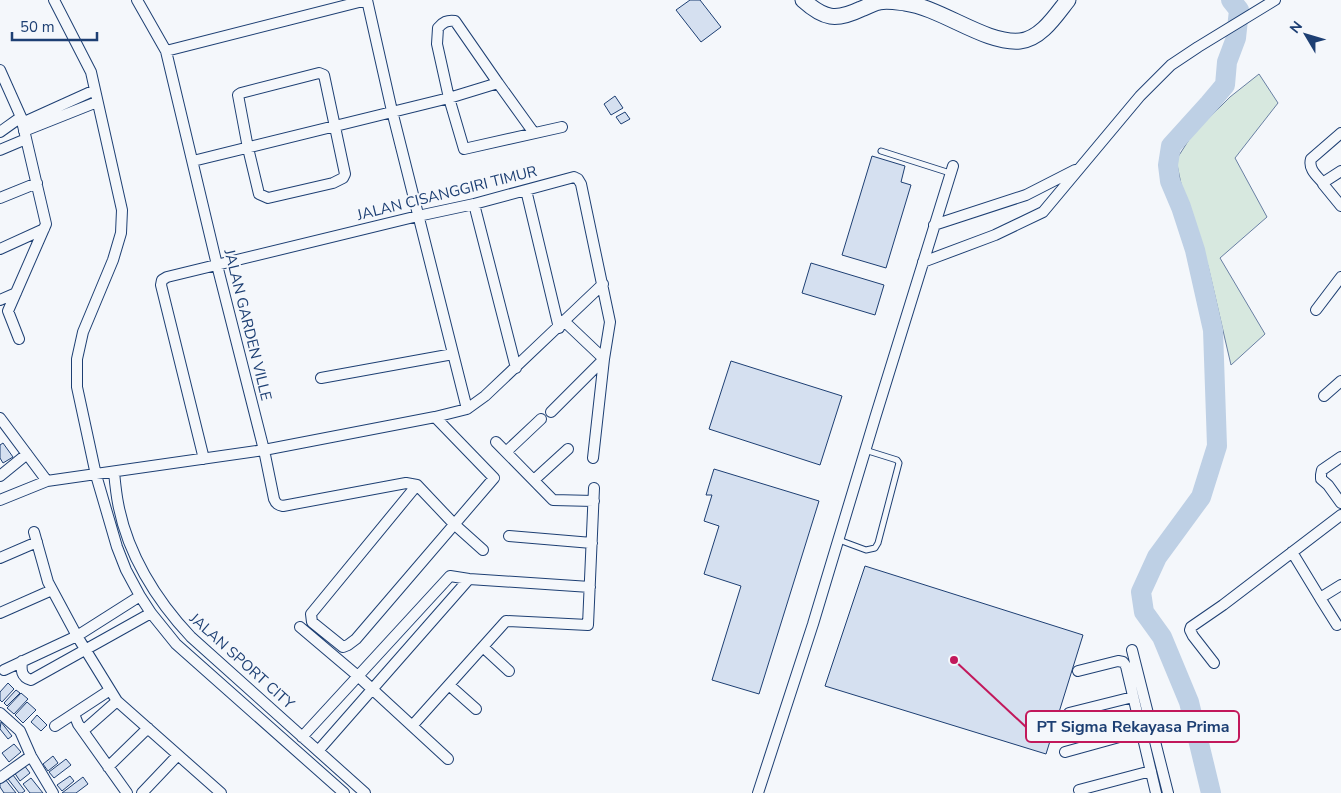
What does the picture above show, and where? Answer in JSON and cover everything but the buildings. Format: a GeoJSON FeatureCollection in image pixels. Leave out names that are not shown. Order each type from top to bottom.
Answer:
{"type":"FeatureCollection","features":[{"type":"Feature","properties":{"kind":"street","name":"JALAN SPORT CITY"},"geometry":{"type":"LineString","coordinates":[[54,0],[90,72],[122,210],[121,233],[113,260],[83,332],[77,359],[77,387],[96,475],[117,547],[126,570],[140,596],[176,644],[344,793]]}},
{"type":"Feature","properties":{"kind":"street","name":"JALAN GARDEN VILLE"},"geometry":{"type":"LineString","coordinates":[[136,0],[166,51],[276,503],[283,506],[406,483],[417,485]]}},
{"type":"Feature","properties":{"kind":"street"},"geometry":{"type":"LineString","coordinates":[[166,51],[367,0],[392,111],[467,409]]}},
{"type":"Feature","properties":{"kind":"street"},"geometry":{"type":"LineString","coordinates":[[803,0],[816,11],[830,17],[843,16],[884,1],[904,2],[922,6],[1000,39],[1021,41],[1031,38],[1044,28],[1068,0]]}},
{"type":"Feature","properties":{"kind":"street"},"geometry":{"type":"LineString","coordinates":[[923,262],[995,235],[1043,212],[1140,96],[1171,65],[1274,0]]}},
{"type":"Feature","properties":{"kind":"street"},"geometry":{"type":"LineString","coordinates":[[534,133],[455,21],[444,22],[438,28],[437,44],[449,98],[464,149],[534,133],[562,126]]}},
{"type":"Feature","properties":{"kind":"street"},"geometry":{"type":"LineString","coordinates":[[1,72],[23,127],[46,224],[8,311],[19,338]]}},
{"type":"Feature","properties":{"kind":"street"},"geometry":{"type":"LineString","coordinates":[[322,73],[336,126],[345,174],[343,178],[334,183],[268,198],[259,194],[238,95],[322,73]]}},
{"type":"Feature","properties":{"kind":"street"},"geometry":{"type":"LineString","coordinates":[[193,161],[449,98],[498,83]]}},
{"type":"Feature","properties":{"kind":"street"},"geometry":{"type":"LineString","coordinates":[[0,150],[23,127],[95,90]]}},
{"type":"Feature","properties":{"kind":"street"},"geometry":{"type":"LineString","coordinates":[[0,132],[23,127],[97,102]]}},
{"type":"Feature","properties":{"kind":"street"},"geometry":{"type":"LineString","coordinates":[[1341,133],[1311,159],[1309,163],[1323,185],[1341,206]]}},
{"type":"Feature","properties":{"kind":"street"},"geometry":{"type":"LineString","coordinates":[[934,225],[1026,195],[1078,168]]}},
{"type":"Feature","properties":{"kind":"street"},"geometry":{"type":"LineString","coordinates":[[758,793],[813,624],[952,170]]}},
{"type":"Feature","properties":{"kind":"street"},"geometry":{"type":"LineString","coordinates":[[1323,183],[1341,172]]}},
{"type":"Feature","properties":{"kind":"street","name":"JALAN CISANGGIRI TIMUR"},"geometry":{"type":"LineString","coordinates":[[204,459],[161,286],[162,280],[167,277],[474,204],[570,178],[578,179],[581,184],[603,284]]}},
{"type":"Feature","properties":{"kind":"street"},"geometry":{"type":"LineString","coordinates":[[0,198],[37,183]]}},
{"type":"Feature","properties":{"kind":"street"},"geometry":{"type":"LineString","coordinates":[[526,190],[562,325],[604,358]]}},
{"type":"Feature","properties":{"kind":"street"},"geometry":{"type":"LineString","coordinates":[[474,204],[516,368]]}},
{"type":"Feature","properties":{"kind":"street"},"geometry":{"type":"LineString","coordinates":[[0,249],[44,229]]}},
{"type":"Feature","properties":{"kind":"street"},"geometry":{"type":"LineString","coordinates":[[1316,310],[1341,277]]}},
{"type":"Feature","properties":{"kind":"street"},"geometry":{"type":"LineString","coordinates":[[0,500],[47,481],[264,450],[435,417],[467,409],[485,396],[516,368],[603,284]]}},
{"type":"Feature","properties":{"kind":"street"},"geometry":{"type":"LineString","coordinates":[[593,458],[610,322],[603,284]]}},
{"type":"Feature","properties":{"kind":"street"},"geometry":{"type":"LineString","coordinates":[[0,300],[16,293]]}},
{"type":"Feature","properties":{"kind":"street"},"geometry":{"type":"LineString","coordinates":[[321,378],[453,354]]}},
{"type":"Feature","properties":{"kind":"street"},"geometry":{"type":"LineString","coordinates":[[551,412],[604,358]]}},
{"type":"Feature","properties":{"kind":"street"},"geometry":{"type":"LineString","coordinates":[[1324,396],[1340,384]]}},
{"type":"Feature","properties":{"kind":"street"},"geometry":{"type":"LineString","coordinates":[[435,417],[494,478],[454,524],[356,639],[343,646],[312,622],[311,614],[417,485],[454,524],[482,550]]}},
{"type":"Feature","properties":{"kind":"street"},"geometry":{"type":"LineString","coordinates":[[0,418],[47,481]]}},
{"type":"Feature","properties":{"kind":"street"},"geometry":{"type":"LineString","coordinates":[[506,452],[541,419]]}},
{"type":"Feature","properties":{"kind":"street"},"geometry":{"type":"LineString","coordinates":[[496,442],[553,500],[594,501]]}},
{"type":"Feature","properties":{"kind":"street"},"geometry":{"type":"LineString","coordinates":[[534,480],[568,449]]}},
{"type":"Feature","properties":{"kind":"street"},"geometry":{"type":"LineString","coordinates":[[0,476],[27,454]]}},
{"type":"Feature","properties":{"kind":"street"},"geometry":{"type":"LineString","coordinates":[[1341,457],[1322,470],[1320,475],[1341,503]]}},
{"type":"Feature","properties":{"kind":"street","name":"JALAN SPORT CITY"},"geometry":{"type":"LineString","coordinates":[[114,472],[118,503],[124,525],[147,578],[175,621],[190,637],[365,793]]}},
{"type":"Feature","properties":{"kind":"street"},"geometry":{"type":"LineString","coordinates":[[412,726],[506,622],[588,625],[594,488]]}},
{"type":"Feature","properties":{"kind":"street"},"geometry":{"type":"LineString","coordinates":[[1214,663],[1193,636],[1190,630],[1191,627],[1223,605],[1341,515]]}},
{"type":"Feature","properties":{"kind":"street"},"geometry":{"type":"LineString","coordinates":[[509,536],[592,543]]}},
{"type":"Feature","properties":{"kind":"street"},"geometry":{"type":"LineString","coordinates":[[0,558],[35,537],[48,582],[77,636],[117,701],[221,793]]}},
{"type":"Feature","properties":{"kind":"street"},"geometry":{"type":"LineString","coordinates":[[1292,552],[1337,625]]}},
{"type":"Feature","properties":{"kind":"street"},"geometry":{"type":"LineString","coordinates":[[302,737],[450,576],[469,579],[590,586]]}},
{"type":"Feature","properties":{"kind":"street"},"geometry":{"type":"LineString","coordinates":[[318,751],[469,579]]}},
{"type":"Feature","properties":{"kind":"street"},"geometry":{"type":"LineString","coordinates":[[1320,598],[1341,585]]}},
{"type":"Feature","properties":{"kind":"street"},"geometry":{"type":"LineString","coordinates":[[0,613],[52,590]]}},
{"type":"Feature","properties":{"kind":"street"},"geometry":{"type":"LineString","coordinates":[[4,670],[77,636],[140,596]]}},
{"type":"Feature","properties":{"kind":"street"},"geometry":{"type":"LineString","coordinates":[[22,661],[21,669],[23,674],[31,680],[151,613]]}},
{"type":"Feature","properties":{"kind":"street"},"geometry":{"type":"LineString","coordinates":[[300,627],[359,677],[448,758]]}},
{"type":"Feature","properties":{"kind":"street"},"geometry":{"type":"LineString","coordinates":[[483,647],[510,671]]}},
{"type":"Feature","properties":{"kind":"street"},"geometry":{"type":"LineString","coordinates":[[1132,650],[1168,793]]}},
{"type":"Feature","properties":{"kind":"street"},"geometry":{"type":"LineString","coordinates":[[1078,671],[1118,661],[1123,662],[1126,666],[1156,793]]}},
{"type":"Feature","properties":{"kind":"street"},"geometry":{"type":"LineString","coordinates":[[449,685],[476,708]]}},
{"type":"Feature","properties":{"kind":"street"},"geometry":{"type":"LineString","coordinates":[[55,726],[110,690]]}},
{"type":"Feature","properties":{"kind":"street"},"geometry":{"type":"LineString","coordinates":[[1069,713],[1133,696]]}},
{"type":"Feature","properties":{"kind":"street"},"geometry":{"type":"LineString","coordinates":[[83,731],[117,701]]}},
{"type":"Feature","properties":{"kind":"street"},"geometry":{"type":"LineString","coordinates":[[0,712],[20,731],[31,756],[53,793]]}},
{"type":"Feature","properties":{"kind":"street"},"geometry":{"type":"LineString","coordinates":[[74,714],[76,722],[127,793]]}},
{"type":"Feature","properties":{"kind":"street"},"geometry":{"type":"LineString","coordinates":[[108,767],[148,728]]}},
{"type":"Feature","properties":{"kind":"street"},"geometry":{"type":"LineString","coordinates":[[1065,752],[1141,731]]}},
{"type":"Feature","properties":{"kind":"street"},"geometry":{"type":"LineString","coordinates":[[142,793],[178,755]]}},
{"type":"Feature","properties":{"kind":"street"},"geometry":{"type":"LineString","coordinates":[[0,778],[31,756]]}},
{"type":"Feature","properties":{"kind":"street"},"geometry":{"type":"LineString","coordinates":[[1079,790],[1151,771]]}},
{"type":"Feature","properties":{"kind":"street"},"geometry":{"type":"LineString","coordinates":[[203,793],[211,785]]}},
{"type":"Feature","properties":{"kind":"lane"},"geometry":{"type":"LineString","coordinates":[[881,151],[952,170]]}},
{"type":"Feature","properties":{"kind":"lane"},"geometry":{"type":"LineString","coordinates":[[838,540],[866,550],[875,548],[878,543],[899,463],[897,460],[865,450]]}},
{"type":"Feature","properties":{"kind":"shaded area"},"geometry":{"type":"Polygon","coordinates":[[[1259,74],[1278,103],[1235,158],[1267,217],[1220,258],[1265,334],[1231,365],[1208,266],[1184,198],[1176,160],[1192,135],[1230,97],[1259,74]]]}},
{"type":"Feature","properties":{"kind":"waterway"},"geometry":{"type":"LineString","coordinates":[[1211,793],[1189,702],[1162,637],[1144,612],[1141,592],[1157,557],[1201,497],[1217,446],[1213,330],[1195,250],[1170,181],[1168,165],[1171,146],[1225,85],[1227,62],[1236,38],[1239,10],[1231,0]]}},
{"type":"Feature","properties":{"kind":"place","name":"PT Sigma Rekayasa Prima"},"geometry":{"type":"Point","coordinates":[954,660]}}]}
